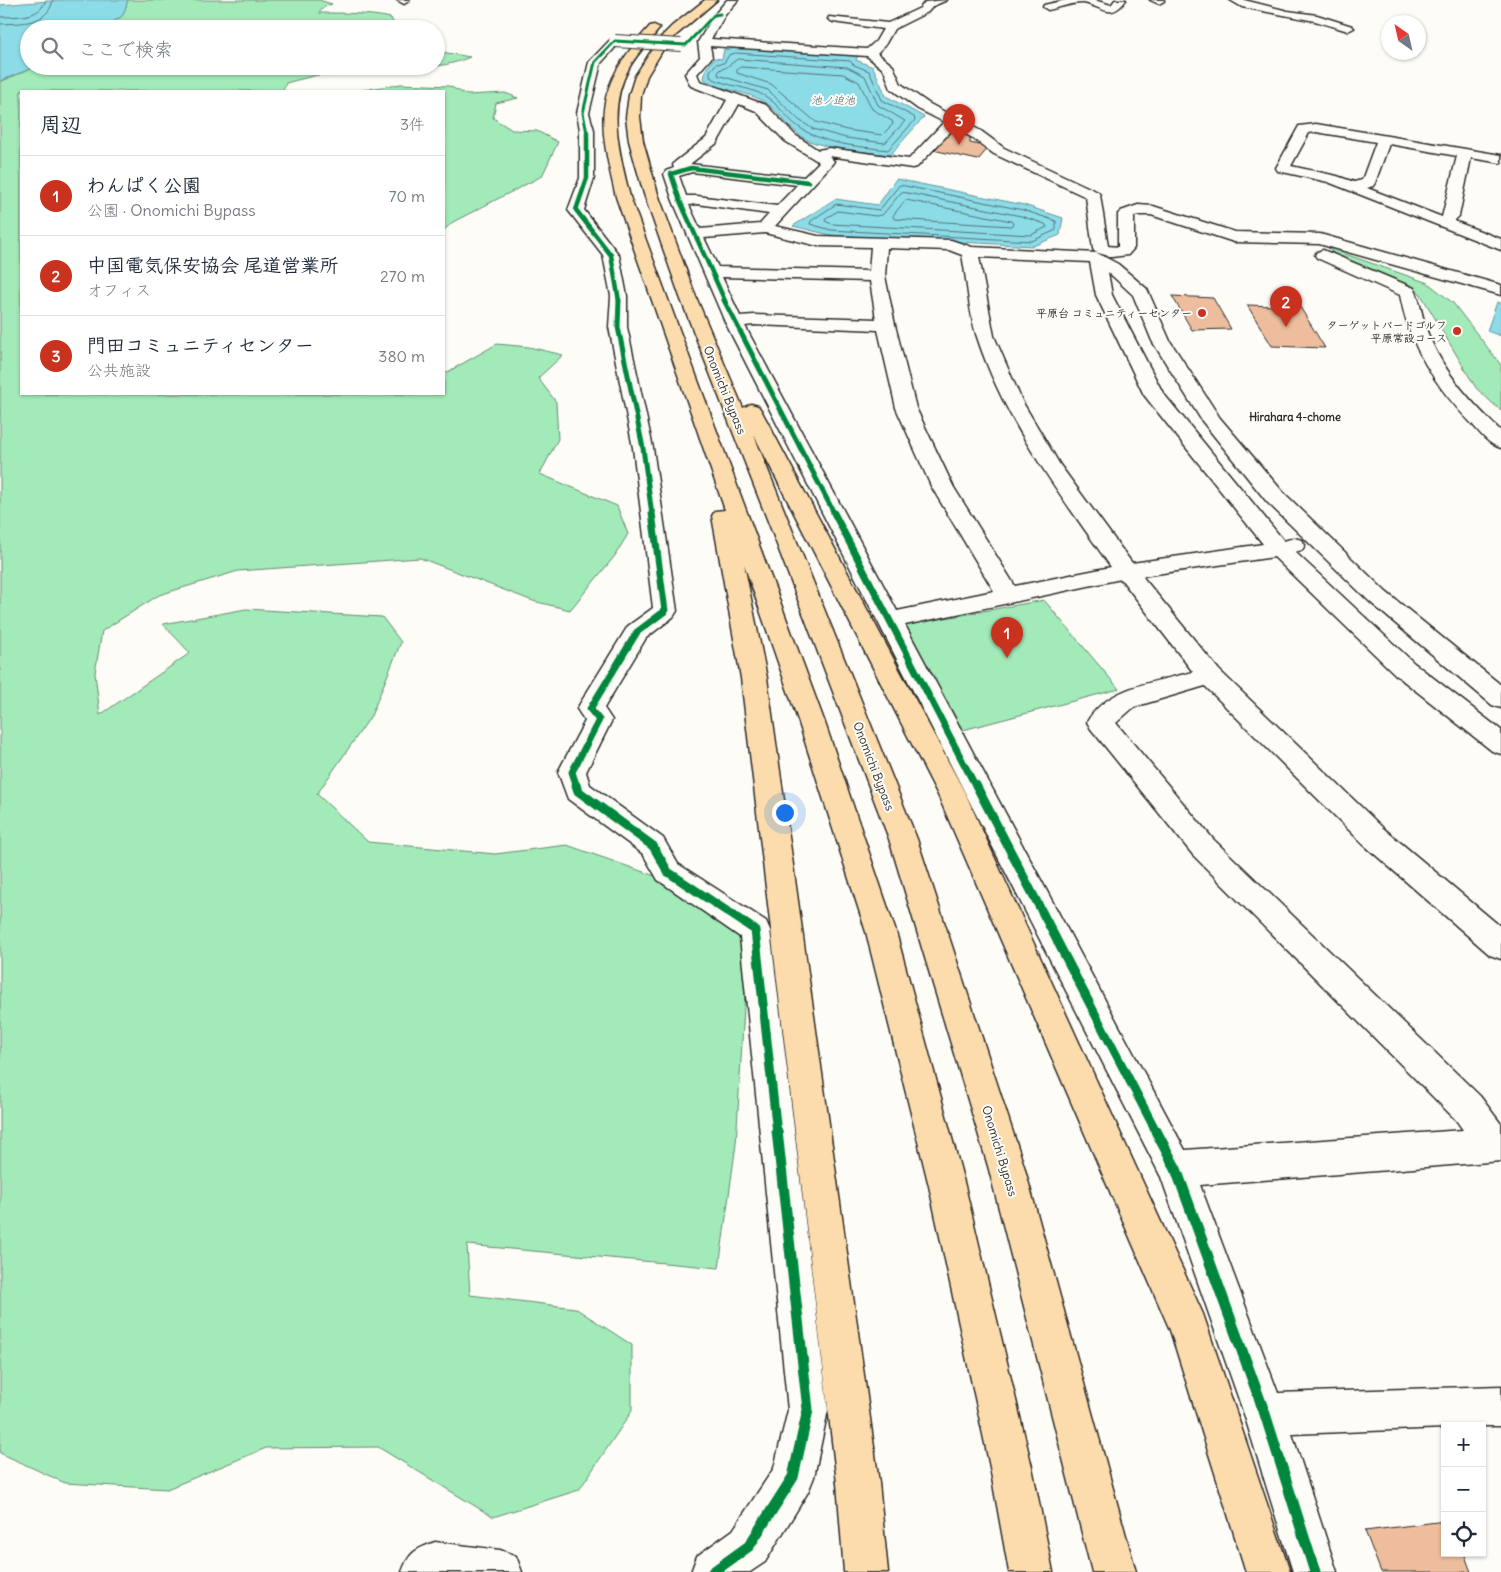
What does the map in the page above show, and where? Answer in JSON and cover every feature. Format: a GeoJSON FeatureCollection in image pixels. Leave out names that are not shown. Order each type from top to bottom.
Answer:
{"type":"FeatureCollection","features":[{"type":"Feature","properties":{"kind":"highway"},"geometry":{"type":"LineString","coordinates":[[692,0],[656,26],[628,58],[618,75],[612,95],[609,118],[610,143],[623,197],[812,723],[881,932],[947,1186],[1011,1467],[1031,1572]]}},
{"type":"Feature","properties":{"kind":"highway","name":"Onomichi Bypass"},"geometry":{"type":"LineString","coordinates":[[716,7],[676,28],[650,59],[640,76],[635,95],[633,117],[636,141],[651,194],[688,297],[782,529],[903,839],[1006,1166],[1114,1572]]}},
{"type":"Feature","properties":{"kind":"highway"},"geometry":{"type":"LineString","coordinates":[[688,297],[759,426],[956,804],[1189,1328],[1268,1572]]}},
{"type":"Feature","properties":{"kind":"highway"},"geometry":{"type":"LineString","coordinates":[[707,430],[754,678],[858,1482],[866,1572]]}},
{"type":"Feature","properties":{"kind":"street"},"geometry":{"type":"LineString","coordinates":[[732,0],[716,7],[704,42],[706,57],[691,74],[695,83],[761,108],[790,138],[827,161],[765,228]]}},
{"type":"Feature","properties":{"kind":"street"},"geometry":{"type":"LineString","coordinates":[[870,53],[881,43],[890,27],[924,10],[929,4],[937,0]]}},
{"type":"Feature","properties":{"kind":"street"},"geometry":{"type":"LineString","coordinates":[[1048,7],[1082,0],[1106,8],[1114,8],[1121,0]]}},
{"type":"Feature","properties":{"kind":"street"},"geometry":{"type":"LineString","coordinates":[[1235,0],[1246,5],[1317,18],[1348,28]]}},
{"type":"Feature","properties":{"kind":"street"},"geometry":{"type":"LineString","coordinates":[[713,1572],[750,1546],[793,1477],[808,1410],[754,930],[668,872],[653,846],[578,791],[572,772],[599,720],[590,709],[637,632],[665,611],[643,448],[618,327],[619,296],[611,255],[576,210],[587,178],[587,130],[582,113],[595,62],[615,41],[686,45],[714,15],[716,7]]}},
{"type":"Feature","properties":{"kind":"street"},"geometry":{"type":"LineString","coordinates":[[1095,16],[1107,11],[1106,8]]}},
{"type":"Feature","properties":{"kind":"street"},"geometry":{"type":"LineString","coordinates":[[833,19],[890,27]]}},
{"type":"Feature","properties":{"kind":"street"},"geometry":{"type":"LineString","coordinates":[[704,42],[870,53],[889,69],[895,86],[924,106],[976,134],[999,150],[1093,195],[1101,249],[1122,252],[1126,248],[1126,214],[1138,210],[1153,212],[1234,237],[1320,239],[1501,290]]}},
{"type":"Feature","properties":{"kind":"street"},"geometry":{"type":"LineString","coordinates":[[682,170],[680,165],[712,140],[732,102],[738,100]]}},
{"type":"Feature","properties":{"kind":"street"},"geometry":{"type":"LineString","coordinates":[[816,154],[829,152],[912,164],[952,122]]}},
{"type":"Feature","properties":{"kind":"street"},"geometry":{"type":"LineString","coordinates":[[1501,159],[1316,128],[1304,130],[1283,168],[1332,179],[1501,245]]}},
{"type":"Feature","properties":{"kind":"street"},"geometry":{"type":"LineString","coordinates":[[1354,187],[1368,183],[1384,140]]}},
{"type":"Feature","properties":{"kind":"street"},"geometry":{"type":"LineString","coordinates":[[1444,223],[1451,216],[1465,153]]}},
{"type":"Feature","properties":{"kind":"street"},"geometry":{"type":"LineString","coordinates":[[808,182],[691,168],[671,174],[680,201],[734,322],[1176,1169],[1266,1414],[1315,1572]]}},
{"type":"Feature","properties":{"kind":"street"},"geometry":{"type":"LineString","coordinates":[[680,201],[698,200],[780,211]]}},
{"type":"Feature","properties":{"kind":"street"},"geometry":{"type":"LineString","coordinates":[[695,234],[765,228],[818,241],[951,245],[970,252],[1098,258],[1112,267],[1141,293],[1161,341],[1212,421],[1275,497],[1378,598],[1501,699]]}},
{"type":"Feature","properties":{"kind":"street"},"geometry":{"type":"LineString","coordinates":[[1286,238],[1408,292],[1410,313],[1424,349],[1438,371],[1480,421],[1501,442]]}},
{"type":"Feature","properties":{"kind":"street"},"geometry":{"type":"LineString","coordinates":[[879,243],[877,276],[886,325],[906,408],[942,486],[1009,596]]}},
{"type":"Feature","properties":{"kind":"street"},"geometry":{"type":"LineString","coordinates":[[970,252],[985,336],[1012,401],[1051,466],[1126,571],[1210,676],[1373,836],[1501,946]]}},
{"type":"Feature","properties":{"kind":"street"},"geometry":{"type":"LineString","coordinates":[[1098,258],[1104,295],[1154,395],[1279,549],[1406,670],[1501,744]]}},
{"type":"Feature","properties":{"kind":"street"},"geometry":{"type":"LineString","coordinates":[[711,272],[877,276]]}},
{"type":"Feature","properties":{"kind":"street"},"geometry":{"type":"LineString","coordinates":[[1104,295],[1141,293]]}},
{"type":"Feature","properties":{"kind":"street"},"geometry":{"type":"LineString","coordinates":[[734,322],[754,320],[886,325]]}},
{"type":"Feature","properties":{"kind":"street"},"geometry":{"type":"LineString","coordinates":[[890,620],[1126,571],[1279,549],[1315,538]]}},
{"type":"Feature","properties":{"kind":"street"},"geometry":{"type":"LineString","coordinates":[[1210,676],[1125,700],[1100,722],[1203,847],[1468,1108],[1498,1145]]}},
{"type":"Feature","properties":{"kind":"street"},"geometry":{"type":"LineString","coordinates":[[1176,1169],[1498,1145]]}},
{"type":"Feature","properties":{"kind":"street"},"geometry":{"type":"LineString","coordinates":[[1266,1414],[1501,1406]]}},
{"type":"Feature","properties":{"kind":"street"},"geometry":{"type":"LineString","coordinates":[[424,1572],[435,1564],[500,1572]]}},
{"type":"Feature","properties":{"kind":"green space"},"geometry":{"type":"Polygon","coordinates":[[[128,0],[319,0],[332,4],[325,6],[319,13],[364,14],[382,16],[392,20],[117,20],[123,15],[128,0]]]}},
{"type":"Feature","properties":{"kind":"green space"},"geometry":{"type":"Polygon","coordinates":[[[445,53],[470,57],[445,65],[445,53]]]}},
{"type":"Feature","properties":{"kind":"green space"},"geometry":{"type":"Polygon","coordinates":[[[20,73],[20,75],[316,75],[286,83],[283,90],[20,90],[20,395],[445,395],[445,373],[497,344],[529,347],[563,355],[538,378],[556,402],[558,439],[540,474],[617,506],[628,534],[614,557],[570,610],[533,601],[420,558],[238,571],[159,595],[102,631],[95,673],[100,715],[190,653],[163,624],[246,609],[382,617],[401,642],[371,716],[317,794],[368,842],[495,854],[567,845],[658,877],[733,921],[747,958],[736,1144],[719,1268],[467,1245],[470,1295],[575,1308],[632,1345],[632,1411],[579,1490],[493,1517],[378,1447],[266,1448],[167,1489],[65,1483],[0,1453],[0,82],[20,73]]]}},
{"type":"Feature","properties":{"kind":"green space"},"geometry":{"type":"Polygon","coordinates":[[[401,84],[449,86],[467,95],[505,93],[518,98],[496,103],[493,118],[512,130],[537,131],[558,142],[542,176],[453,222],[445,229],[445,90],[363,90],[401,84]]]}},
{"type":"Feature","properties":{"kind":"green space","name":"ターゲットバードゴルフ 平原常設コース"},"geometry":{"type":"Polygon","coordinates":[[[1328,248],[1428,283],[1453,303],[1501,365],[1501,411],[1476,388],[1420,293],[1337,256],[1328,248]]]}},
{"type":"Feature","properties":{"kind":"green space"},"geometry":{"type":"Polygon","coordinates":[[[1044,600],[1119,689],[963,730],[902,626],[1044,600]]]}},
{"type":"Feature","properties":{"kind":"water"},"geometry":{"type":"Polygon","coordinates":[[[61,0],[128,0],[123,15],[116,20],[20,20],[20,73],[0,81],[0,5],[61,0]]]}},
{"type":"Feature","properties":{"kind":"water","name":"池ノ迫池"},"geometry":{"type":"Polygon","coordinates":[[[733,47],[858,56],[856,60],[873,67],[886,96],[924,117],[890,155],[848,150],[815,143],[794,131],[767,103],[746,94],[717,86],[704,79],[706,69],[714,58],[722,59],[724,49],[731,50],[733,47]]]}},
{"type":"Feature","properties":{"kind":"water"},"geometry":{"type":"Polygon","coordinates":[[[896,179],[1024,205],[1063,218],[1060,235],[1033,246],[830,235],[793,226],[835,199],[878,205],[896,179]]]}},
{"type":"Feature","properties":{"kind":"water"},"geometry":{"type":"Polygon","coordinates":[[[1497,302],[1501,303],[1501,336],[1487,331],[1497,302]]]}},
{"type":"Feature","properties":{"kind":"building"},"geometry":{"type":"Polygon","coordinates":[[[954,129],[970,133],[970,143],[989,147],[978,160],[933,150],[954,129]]]}},
{"type":"Feature","properties":{"kind":"building","name":"平原台 コミュニティーセンター"},"geometry":{"type":"Polygon","coordinates":[[[1172,296],[1213,298],[1231,329],[1192,330],[1172,296]]]}},
{"type":"Feature","properties":{"kind":"building"},"geometry":{"type":"Polygon","coordinates":[[[1247,305],[1300,307],[1325,348],[1272,346],[1247,305]]]}},
{"type":"Feature","properties":{"kind":"building"},"geometry":{"type":"Polygon","coordinates":[[[1441,1522],[1441,1557],[1465,1557],[1471,1572],[1381,1572],[1365,1531],[1441,1522]]]}},
{"type":"Feature","properties":{"kind":"cycle path"},"geometry":{"type":"LineString","coordinates":[[713,1572],[749,1546],[793,1477],[808,1410],[755,930],[668,872],[653,846],[578,791],[572,772],[599,720],[590,709],[637,632],[665,611],[643,448],[618,327],[619,296],[611,255],[576,210],[587,178],[587,130],[583,113],[595,62],[615,41],[686,45],[714,15],[720,14]]}},
{"type":"Feature","properties":{"kind":"cycle path"},"geometry":{"type":"LineString","coordinates":[[808,182],[691,168],[671,174],[680,201],[734,322],[1176,1169],[1265,1414],[1315,1572]]}},
{"type":"Feature","properties":{"kind":"place","name":"門田コミュニティセンター"},"geometry":{"type":"Point","coordinates":[959,145]}},
{"type":"Feature","properties":{"kind":"place","name":"平原台 コミュニティーセンター"},"geometry":{"type":"Point","coordinates":[1202,313]}},
{"type":"Feature","properties":{"kind":"place","name":"中国電気保安協会 尾道営業所"},"geometry":{"type":"Point","coordinates":[1286,327]}},
{"type":"Feature","properties":{"kind":"place","name":"ターゲットバードゴルフ 平原常設コース"},"geometry":{"type":"Point","coordinates":[1457,331]}},
{"type":"Feature","properties":{"kind":"place","name":"わんぱく公園"},"geometry":{"type":"Point","coordinates":[1007,658]}},
{"type":"Feature","properties":{"kind":"district","name":"Hirahara 4-chome"},"geometry":{"type":"Point","coordinates":[1295,417]}}]}
